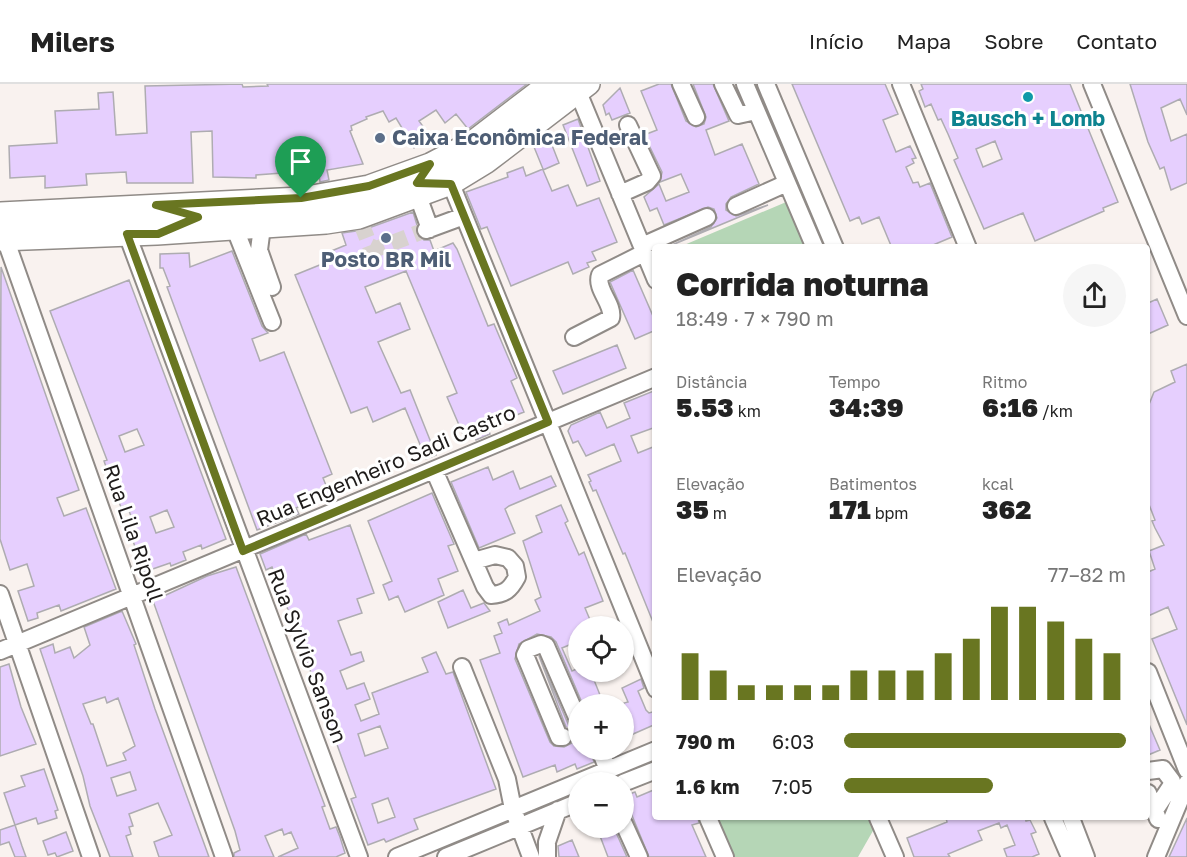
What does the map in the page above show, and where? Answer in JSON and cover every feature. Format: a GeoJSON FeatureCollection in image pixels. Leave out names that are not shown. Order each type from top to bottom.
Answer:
{"type":"FeatureCollection","features":[{"type":"Feature","properties":{"kind":"main road"},"geometry":{"type":"LineString","coordinates":[[1,228],[156,205],[301,198],[369,186],[430,164],[570,85]]}},
{"type":"Feature","properties":{"kind":"main road"},"geometry":{"type":"LineString","coordinates":[[1,228],[158,234],[360,220],[417,190],[451,184],[487,162],[570,85]]}},
{"type":"Feature","properties":{"kind":"street"},"geometry":{"type":"LineString","coordinates":[[681,84],[696,117]]}},
{"type":"Feature","properties":{"kind":"street"},"geometry":{"type":"LineString","coordinates":[[723,84],[738,115],[756,111]]}},
{"type":"Feature","properties":{"kind":"street"},"geometry":{"type":"LineString","coordinates":[[745,84],[813,244]]}},
{"type":"Feature","properties":{"kind":"street"},"geometry":{"type":"LineString","coordinates":[[766,84],[833,244]]}},
{"type":"Feature","properties":{"kind":"street"},"geometry":{"type":"LineString","coordinates":[[901,84],[966,244]]}},
{"type":"Feature","properties":{"kind":"street"},"geometry":{"type":"LineString","coordinates":[[1092,84],[1187,316]]}},
{"type":"Feature","properties":{"kind":"street"},"geometry":{"type":"LineString","coordinates":[[1,228],[313,211],[417,190],[480,152],[570,85],[652,271]]}},
{"type":"Feature","properties":{"kind":"street"},"geometry":{"type":"LineString","coordinates":[[620,194],[647,182],[652,177],[628,125]]}},
{"type":"Feature","properties":{"kind":"street"},"geometry":{"type":"LineString","coordinates":[[430,164],[417,190],[428,230],[464,216]]}},
{"type":"Feature","properties":{"kind":"street"},"geometry":{"type":"LineString","coordinates":[[736,206],[787,183]]}},
{"type":"Feature","properties":{"kind":"street"},"geometry":{"type":"LineString","coordinates":[[451,184],[652,679]]}},
{"type":"Feature","properties":{"kind":"street"},"geometry":{"type":"LineString","coordinates":[[156,205],[198,217]]}},
{"type":"Feature","properties":{"kind":"street"},"geometry":{"type":"LineString","coordinates":[[158,234],[198,217]]}},
{"type":"Feature","properties":{"kind":"street"},"geometry":{"type":"LineString","coordinates":[[655,244],[707,217]]}},
{"type":"Feature","properties":{"kind":"street"},"geometry":{"type":"LineString","coordinates":[[262,227],[259,250],[272,287]]}},
{"type":"Feature","properties":{"kind":"street","name":"Rua Lila Ripoll"},"geometry":{"type":"LineString","coordinates":[[1,228],[224,857]]}},
{"type":"Feature","properties":{"kind":"street"},"geometry":{"type":"LineString","coordinates":[[236,229],[272,322]]}},
{"type":"Feature","properties":{"kind":"street","name":"Rua Sylvio Sanson"},"geometry":{"type":"LineString","coordinates":[[127,234],[243,551],[359,857]]}},
{"type":"Feature","properties":{"kind":"street"},"geometry":{"type":"LineString","coordinates":[[574,337],[611,318],[612,313],[599,282],[600,275],[652,245]]}},
{"type":"Feature","properties":{"kind":"street","name":"Rua Engenheiro Sadi Castro"},"geometry":{"type":"LineString","coordinates":[[0,651],[652,379]]}},
{"type":"Feature","properties":{"kind":"street"},"geometry":{"type":"LineString","coordinates":[[434,470],[474,561]]}},
{"type":"Feature","properties":{"kind":"street"},"geometry":{"type":"LineString","coordinates":[[0,594],[91,857]]}},
{"type":"Feature","properties":{"kind":"street"},"geometry":{"type":"LineString","coordinates":[[568,697],[546,646],[541,644],[528,649],[525,655],[559,737],[568,735]]}},
{"type":"Feature","properties":{"kind":"street"},"geometry":{"type":"LineString","coordinates":[[462,667],[507,779],[513,809],[531,857]]}},
{"type":"Feature","properties":{"kind":"street"},"geometry":{"type":"LineString","coordinates":[[1150,677],[1187,770]]}},
{"type":"Feature","properties":{"kind":"street"},"geometry":{"type":"LineString","coordinates":[[396,857],[652,752]]}},
{"type":"Feature","properties":{"kind":"street"},"geometry":{"type":"LineString","coordinates":[[604,760],[608,770]]}},
{"type":"Feature","properties":{"kind":"street"},"geometry":{"type":"LineString","coordinates":[[1150,771],[1163,769],[1172,781],[1155,810]]}},
{"type":"Feature","properties":{"kind":"street"},"geometry":{"type":"LineString","coordinates":[[634,779],[652,772]]}},
{"type":"Feature","properties":{"kind":"street"},"geometry":{"type":"LineString","coordinates":[[1156,857],[1187,783]]}},
{"type":"Feature","properties":{"kind":"street"},"geometry":{"type":"LineString","coordinates":[[1150,798],[1165,833]]}},
{"type":"Feature","properties":{"kind":"street"},"geometry":{"type":"LineString","coordinates":[[446,857],[568,806]]}},
{"type":"Feature","properties":{"kind":"street"},"geometry":{"type":"LineString","coordinates":[[547,857],[547,842],[558,810]]}},
{"type":"Feature","properties":{"kind":"street"},"geometry":{"type":"LineString","coordinates":[[709,820],[725,857]]}},
{"type":"Feature","properties":{"kind":"street"},"geometry":{"type":"LineString","coordinates":[[879,820],[895,857]]}},
{"type":"Feature","properties":{"kind":"street"},"geometry":{"type":"LineString","coordinates":[[1054,820],[1070,857]]}},
{"type":"Feature","properties":{"kind":"street"},"geometry":{"type":"LineString","coordinates":[[1072,820],[1086,857]]}},
{"type":"Feature","properties":{"kind":"street"},"geometry":{"type":"LineString","coordinates":[[630,838],[639,857]]}},
{"type":"Feature","properties":{"kind":"green space"},"geometry":{"type":"Polygon","coordinates":[[[791,200],[809,244],[686,244],[791,200]]]}},
{"type":"Feature","properties":{"kind":"green space"},"geometry":{"type":"Polygon","coordinates":[[[717,820],[870,820],[874,829],[858,857],[733,857],[717,820]]]}},
{"type":"Feature","properties":{"kind":"building"},"geometry":{"type":"Polygon","coordinates":[[[242,84],[243,87],[268,86],[267,84],[527,84],[468,129],[456,114],[445,123],[436,110],[419,121],[430,136],[414,148],[396,118],[389,122],[383,111],[366,117],[367,119],[351,126],[350,131],[363,164],[327,170],[329,180],[320,182],[317,157],[282,160],[282,173],[256,175],[256,178],[213,177],[212,131],[191,132],[193,183],[127,183],[126,172],[86,174],[87,185],[45,188],[45,176],[10,178],[9,146],[57,143],[55,111],[99,109],[98,93],[113,92],[116,135],[147,133],[145,86],[242,84]]]}},
{"type":"Feature","properties":{"kind":"building"},"geometry":{"type":"Polygon","coordinates":[[[659,84],[671,84],[686,121],[696,127],[704,124],[706,117],[693,84],[713,84],[729,121],[706,130],[715,155],[742,144],[759,184],[731,197],[726,204],[726,210],[736,216],[768,205],[674,244],[711,227],[717,218],[714,209],[708,207],[664,225],[657,208],[650,211],[644,197],[659,184],[666,201],[689,192],[681,174],[660,182],[662,172],[644,135],[657,130],[641,91],[659,84]]]}},
{"type":"Feature","properties":{"kind":"building"},"geometry":{"type":"Polygon","coordinates":[[[792,84],[885,84],[898,114],[883,120],[896,152],[910,146],[916,158],[912,159],[914,163],[906,167],[913,183],[918,182],[920,187],[930,183],[952,237],[935,244],[890,244],[879,217],[862,224],[859,217],[850,221],[792,84]]]}},
{"type":"Feature","properties":{"kind":"building"},"geometry":{"type":"Polygon","coordinates":[[[921,84],[1070,84],[1118,202],[1103,208],[1104,211],[1035,241],[1023,213],[984,229],[954,160],[958,158],[941,119],[938,120],[931,104],[925,107],[919,91],[923,89],[921,84]],[[995,141],[976,149],[983,167],[1002,159],[995,141]]]}},
{"type":"Feature","properties":{"kind":"building"},"geometry":{"type":"Polygon","coordinates":[[[1130,84],[1187,84],[1187,115],[1180,99],[1161,108],[1171,141],[1187,134],[1187,183],[1171,190],[1164,167],[1160,169],[1148,142],[1130,84]]]}},
{"type":"Feature","properties":{"kind":"building"},"geometry":{"type":"Polygon","coordinates":[[[620,88],[630,113],[612,120],[609,113],[606,115],[603,105],[620,88]]]}},
{"type":"Feature","properties":{"kind":"building"},"geometry":{"type":"Polygon","coordinates":[[[578,119],[600,181],[587,186],[563,125],[578,119]]]}},
{"type":"Feature","properties":{"kind":"building"},"geometry":{"type":"Polygon","coordinates":[[[550,140],[559,163],[543,170],[552,191],[568,185],[577,206],[599,198],[617,242],[592,252],[596,260],[587,263],[589,267],[573,274],[568,262],[511,286],[487,227],[481,229],[466,192],[508,177],[507,173],[523,167],[526,176],[543,169],[534,147],[550,140]]]}},
{"type":"Feature","properties":{"kind":"building"},"geometry":{"type":"Polygon","coordinates":[[[413,212],[417,225],[416,234],[424,240],[430,240],[434,251],[453,243],[457,249],[488,326],[494,324],[517,378],[511,381],[524,412],[494,424],[488,428],[490,434],[476,440],[474,435],[465,439],[447,397],[457,393],[406,271],[365,287],[376,313],[400,303],[410,329],[378,342],[401,393],[410,390],[436,455],[426,459],[405,408],[373,422],[367,407],[351,413],[295,275],[327,262],[324,254],[346,245],[342,233],[363,230],[413,212]]]}},
{"type":"Feature","properties":{"kind":"building"},"geometry":{"type":"Polygon","coordinates":[[[232,251],[262,326],[268,333],[252,339],[260,361],[284,352],[332,474],[323,478],[330,495],[296,508],[299,514],[257,530],[167,287],[170,286],[163,268],[160,268],[160,254],[189,253],[190,267],[232,251]]]}},
{"type":"Feature","properties":{"kind":"building"},"geometry":{"type":"Polygon","coordinates":[[[1,267],[79,490],[57,498],[64,516],[86,508],[116,589],[61,611],[59,605],[37,613],[38,618],[28,621],[18,591],[34,586],[27,564],[10,570],[0,539],[1,267]]]}},
{"type":"Feature","properties":{"kind":"building"},"geometry":{"type":"Polygon","coordinates":[[[633,270],[652,314],[652,332],[635,339],[610,282],[633,270]]]}},
{"type":"Feature","properties":{"kind":"building"},"geometry":{"type":"Polygon","coordinates":[[[129,280],[226,539],[202,549],[201,545],[183,552],[186,560],[144,572],[128,527],[134,525],[127,505],[121,507],[114,490],[104,461],[107,460],[50,311],[129,280]],[[137,429],[119,436],[125,452],[144,445],[137,429]],[[167,510],[150,517],[156,533],[174,527],[167,510]]]}},
{"type":"Feature","properties":{"kind":"building"},"geometry":{"type":"Polygon","coordinates":[[[1157,299],[1168,325],[1150,333],[1150,302],[1157,299]]]}},
{"type":"Feature","properties":{"kind":"building"},"geometry":{"type":"Polygon","coordinates":[[[617,345],[626,368],[563,394],[553,371],[617,345]]]}},
{"type":"Feature","properties":{"kind":"building"},"geometry":{"type":"Polygon","coordinates":[[[1187,364],[1187,725],[1152,639],[1177,629],[1168,607],[1150,615],[1150,571],[1155,569],[1150,551],[1164,545],[1152,521],[1155,520],[1150,507],[1150,402],[1154,392],[1175,382],[1171,371],[1187,364]]]}},
{"type":"Feature","properties":{"kind":"building"},"geometry":{"type":"Polygon","coordinates":[[[652,392],[652,428],[631,436],[638,453],[652,447],[652,620],[625,553],[623,554],[596,490],[593,491],[589,482],[591,481],[588,475],[621,461],[614,444],[586,456],[578,441],[573,443],[568,431],[571,425],[600,412],[607,428],[630,418],[624,403],[652,392]]]}},
{"type":"Feature","properties":{"kind":"building"},"geometry":{"type":"Polygon","coordinates":[[[488,467],[493,480],[513,471],[520,489],[551,476],[556,486],[505,509],[515,533],[479,548],[451,482],[488,467]]]}},
{"type":"Feature","properties":{"kind":"building"},"geometry":{"type":"Polygon","coordinates":[[[432,493],[454,544],[448,546],[458,571],[438,579],[444,595],[405,612],[398,596],[389,600],[383,585],[392,581],[368,521],[432,493]]]}},
{"type":"Feature","properties":{"kind":"building"},"geometry":{"type":"Polygon","coordinates":[[[561,505],[568,521],[565,523],[579,555],[584,552],[603,601],[585,608],[588,616],[568,616],[568,646],[562,648],[568,662],[568,670],[556,642],[551,637],[537,634],[519,644],[515,659],[550,742],[554,746],[568,745],[568,760],[593,760],[594,762],[577,769],[575,764],[557,772],[555,765],[523,777],[480,660],[500,653],[494,636],[502,633],[498,623],[507,619],[509,625],[540,611],[535,600],[541,597],[523,541],[542,532],[536,516],[561,505]]]}},
{"type":"Feature","properties":{"kind":"building"},"geometry":{"type":"Polygon","coordinates":[[[350,525],[374,593],[357,599],[362,613],[338,621],[351,655],[361,652],[364,661],[340,671],[347,689],[364,683],[370,699],[355,705],[361,721],[379,714],[372,693],[428,672],[422,658],[436,652],[446,674],[453,672],[496,789],[414,819],[418,829],[386,842],[384,839],[368,845],[351,799],[356,797],[297,634],[272,567],[266,570],[260,554],[306,534],[309,540],[350,525]],[[380,726],[358,734],[365,756],[388,748],[380,726]],[[388,798],[372,804],[378,823],[395,817],[388,798]]]}},
{"type":"Feature","properties":{"kind":"building"},"geometry":{"type":"Polygon","coordinates":[[[236,567],[325,806],[322,807],[330,829],[336,827],[340,837],[345,853],[336,857],[278,857],[298,848],[291,832],[284,835],[282,829],[265,836],[274,857],[234,857],[234,853],[240,850],[235,831],[153,601],[207,576],[236,567]]]}},
{"type":"Feature","properties":{"kind":"building"},"geometry":{"type":"Polygon","coordinates":[[[463,590],[471,608],[484,603],[490,611],[448,628],[438,602],[463,590]]]}},
{"type":"Feature","properties":{"kind":"building"},"geometry":{"type":"Polygon","coordinates":[[[122,611],[136,644],[134,645],[155,709],[209,857],[159,857],[154,842],[172,835],[158,803],[129,814],[133,826],[129,827],[131,834],[126,836],[133,857],[110,857],[90,806],[83,776],[40,649],[53,644],[55,653],[70,647],[74,658],[90,645],[84,627],[122,611]],[[105,697],[83,704],[93,724],[107,766],[126,760],[123,753],[135,746],[118,698],[107,703],[105,697]],[[130,772],[111,778],[117,796],[136,790],[130,772]]]}},
{"type":"Feature","properties":{"kind":"building"},"geometry":{"type":"Polygon","coordinates":[[[539,656],[568,724],[568,730],[566,727],[539,656]]]}},
{"type":"Feature","properties":{"kind":"building"},"geometry":{"type":"Polygon","coordinates":[[[9,664],[21,707],[36,744],[0,756],[0,667],[9,664]]]}},
{"type":"Feature","properties":{"kind":"building"},"geometry":{"type":"Polygon","coordinates":[[[641,679],[644,688],[638,691],[646,710],[649,713],[652,712],[652,726],[634,734],[634,694],[625,694],[622,688],[641,679]]]}},
{"type":"Feature","properties":{"kind":"building"},"geometry":{"type":"Polygon","coordinates":[[[573,682],[595,682],[600,694],[578,694],[573,682]]]}},
{"type":"Feature","properties":{"kind":"building"},"geometry":{"type":"Polygon","coordinates":[[[1150,727],[1160,750],[1150,754],[1150,727]]]}},
{"type":"Feature","properties":{"kind":"building"},"geometry":{"type":"Polygon","coordinates":[[[44,769],[58,810],[55,811],[57,818],[38,824],[36,818],[15,825],[4,793],[25,786],[21,776],[44,769]]]}},
{"type":"Feature","properties":{"kind":"building"},"geometry":{"type":"Polygon","coordinates":[[[652,791],[652,820],[698,820],[699,823],[692,825],[706,857],[649,857],[634,820],[635,792],[637,797],[652,791]]]}},
{"type":"Feature","properties":{"kind":"building"},"geometry":{"type":"Polygon","coordinates":[[[1187,818],[1187,857],[1169,857],[1187,818]]]}},
{"type":"Feature","properties":{"kind":"building"},"geometry":{"type":"Polygon","coordinates":[[[946,820],[1030,820],[1036,832],[1031,834],[1039,854],[1032,857],[1007,857],[1004,849],[1015,845],[1007,825],[1001,828],[999,823],[978,831],[982,840],[948,854],[950,857],[914,857],[907,838],[947,822],[946,820]]]}},
{"type":"Feature","properties":{"kind":"building"},"geometry":{"type":"Polygon","coordinates":[[[15,825],[26,857],[15,857],[9,842],[0,845],[0,830],[15,825]]]}},
{"type":"Feature","properties":{"kind":"building"},"geometry":{"type":"Polygon","coordinates":[[[66,832],[73,851],[57,857],[55,853],[48,855],[43,841],[66,832]]]}},
{"type":"Feature","properties":{"kind":"building"},"geometry":{"type":"Polygon","coordinates":[[[601,838],[618,838],[627,857],[608,857],[601,838]]]}},
{"type":"Feature","properties":{"kind":"building"},"geometry":{"type":"Polygon","coordinates":[[[572,840],[579,857],[559,857],[558,846],[572,840]]]}},
{"type":"Feature","properties":{"kind":"tunnel"},"geometry":{"type":"LineString","coordinates":[[361,223],[370,246],[376,249],[426,230]]}},
{"type":"Feature","properties":{"kind":"tunnel"},"geometry":{"type":"LineString","coordinates":[[563,737],[568,735]]}},
{"type":"Feature","properties":{"kind":"place","name":"Bausch + Lomb"},"geometry":{"type":"Point","coordinates":[1028,97]}},
{"type":"Feature","properties":{"kind":"place","name":"Caixa Econômica Federal"},"geometry":{"type":"Point","coordinates":[380,138]}},
{"type":"Feature","properties":{"kind":"place","name":"Posto BR Mil"},"geometry":{"type":"Point","coordinates":[386,238]}},
{"type":"Feature","properties":{"kind":"route"},"geometry":{"type":"LineString","coordinates":[[430,164],[417,183],[451,184],[548,422],[243,551],[127,234],[158,234],[198,217],[156,205],[301,198],[369,186],[430,164]]}}]}
